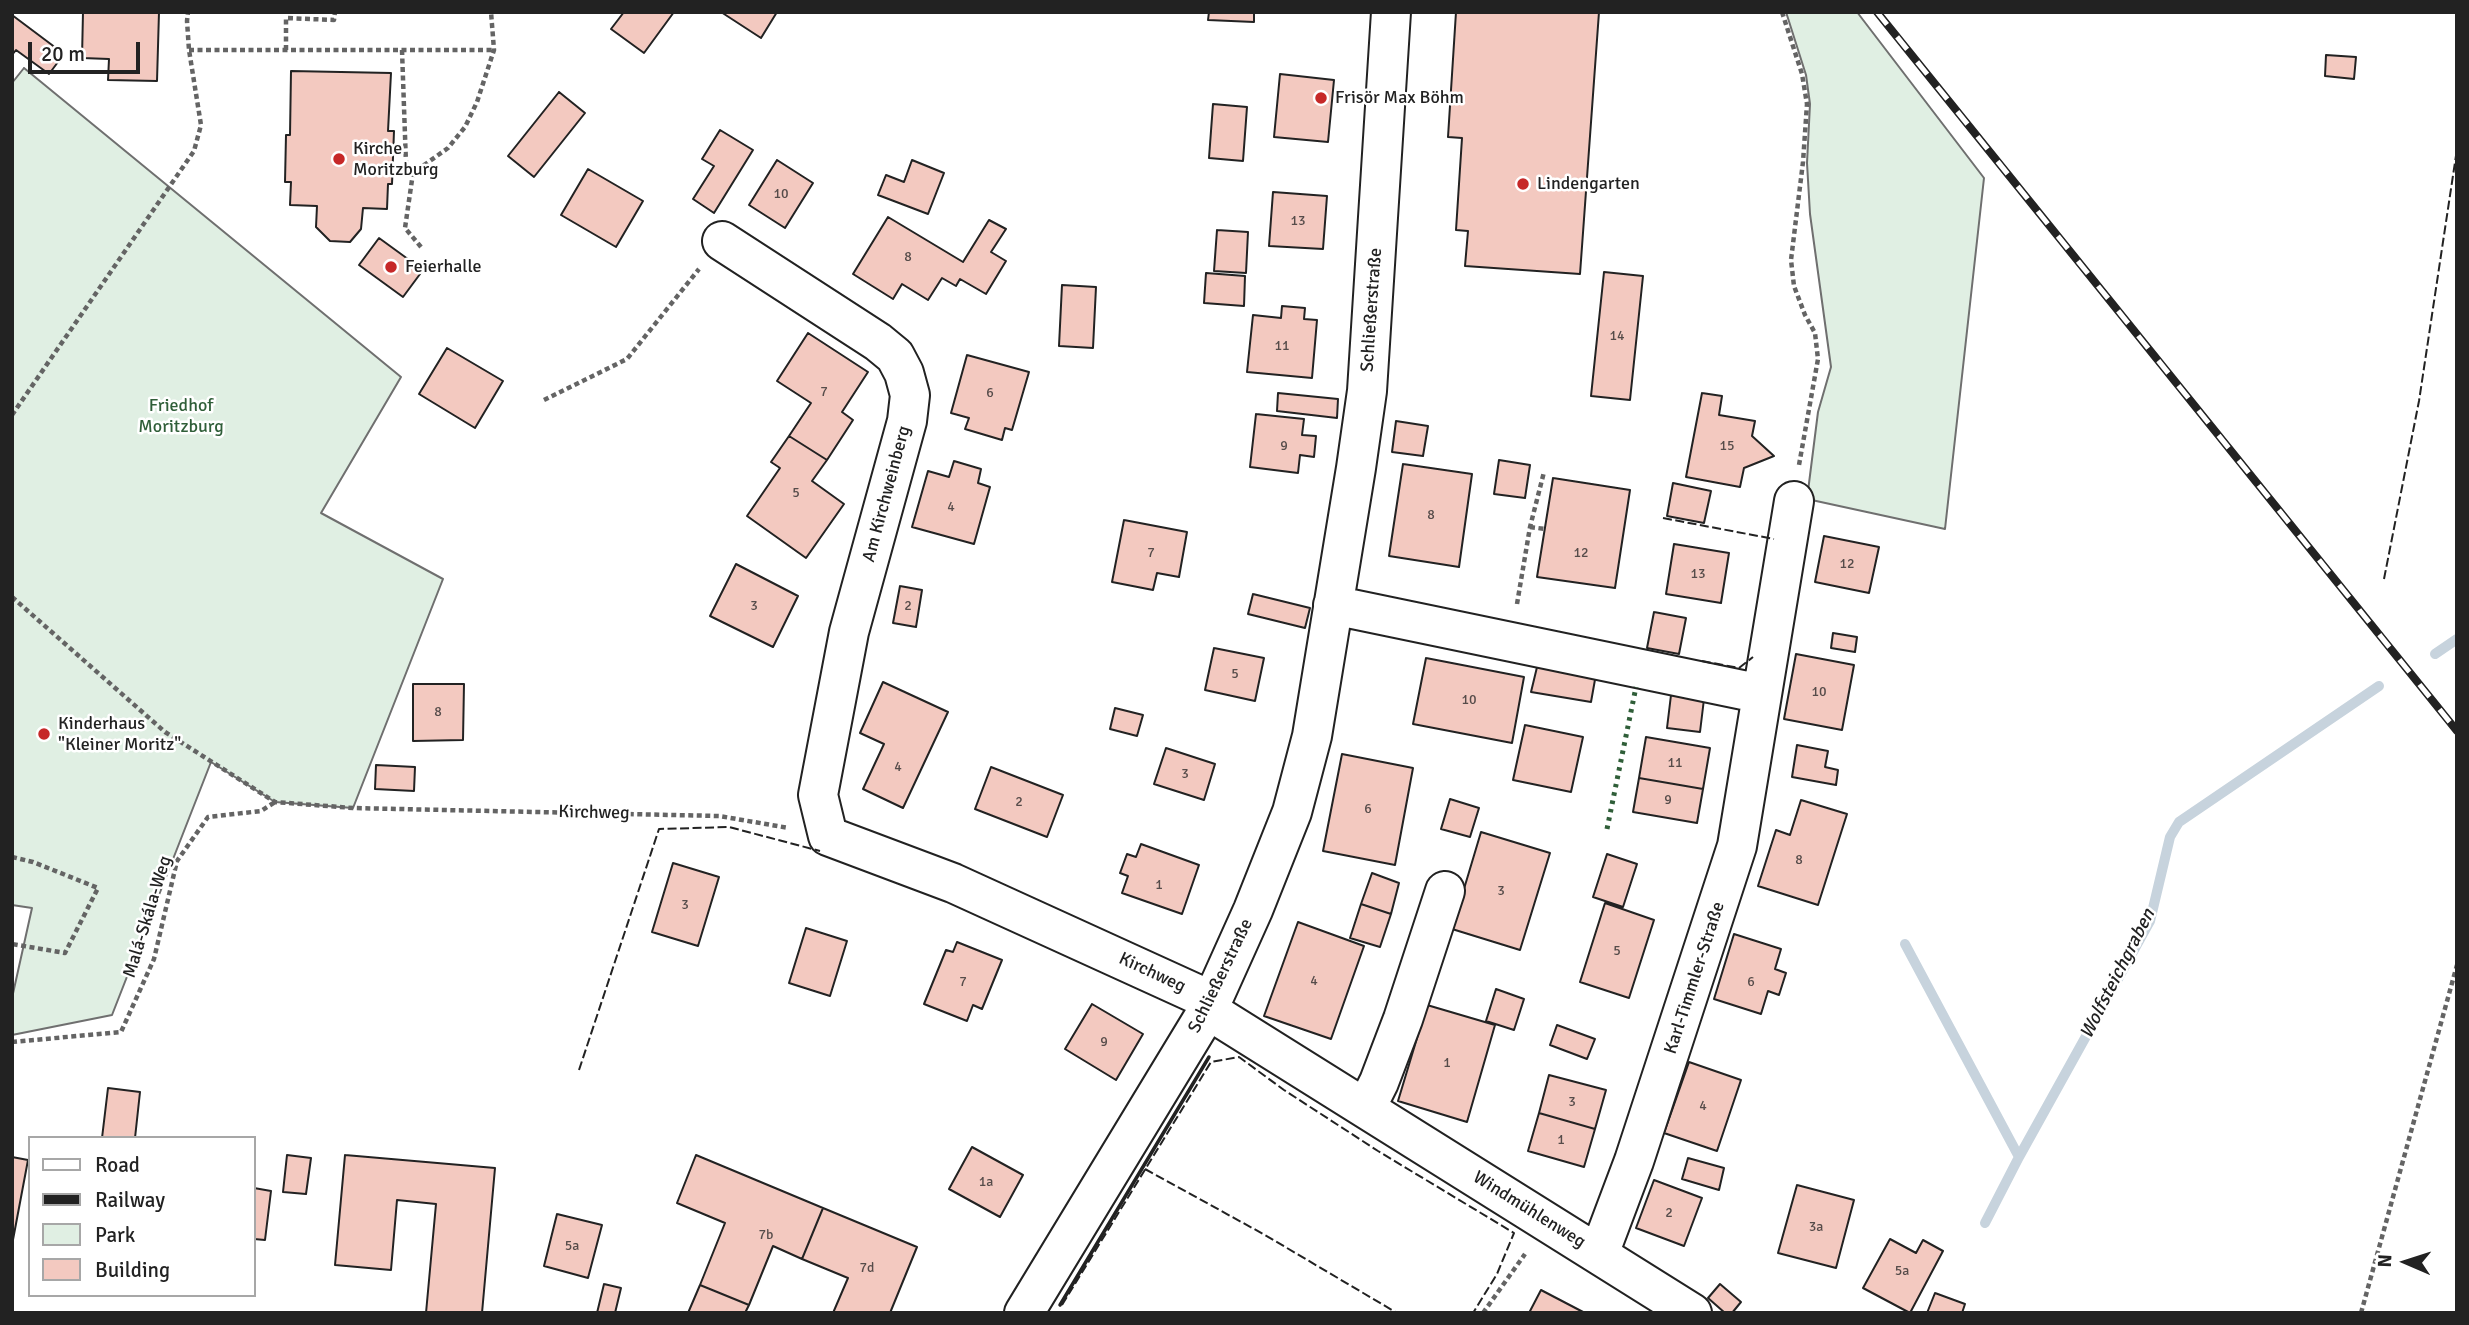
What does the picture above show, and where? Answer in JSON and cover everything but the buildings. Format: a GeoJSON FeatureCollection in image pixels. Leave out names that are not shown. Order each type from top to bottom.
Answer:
{"type":"FeatureCollection","features":[{"type":"Feature","properties":{"kind":"street","name":"Schließerstraße"},"geometry":{"type":"LineString","coordinates":[[1024,1313],[1210,1006],[1253,910],[1292,812],[1312,736],[1367,391],[1391,12]]}},
{"type":"Feature","properties":{"kind":"street","name":"Am Kirchweinberg"},"geometry":{"type":"LineString","coordinates":[[722,242],[878,342],[895,356],[904,373],[909,395],[907,421],[849,632],[818,795],[828,836]]}},
{"type":"Feature","properties":{"kind":"street","name":"Karl-Timmler-Straße"},"geometry":{"type":"LineString","coordinates":[[1599,1254],[1638,1149],[1737,846],[1794,501]]}},
{"type":"Feature","properties":{"kind":"street"},"geometry":{"type":"LineString","coordinates":[[1333,605],[1762,694]]}},
{"type":"Feature","properties":{"kind":"street","name":"Kirchweg"},"geometry":{"type":"LineString","coordinates":[[828,836],[953,883],[1210,1006]]}},
{"type":"Feature","properties":{"kind":"street"},"geometry":{"type":"LineString","coordinates":[[1366,1108],[1379,1083],[1403,1019],[1445,891]]}},
{"type":"Feature","properties":{"kind":"street","name":"Windmühlenweg"},"geometry":{"type":"LineString","coordinates":[[1210,1006],[1366,1108],[1692,1313]]}},
{"type":"Feature","properties":{"kind":"path"},"geometry":{"type":"LineString","coordinates":[[12,415],[194,151],[201,125],[190,50],[188,12]]}},
{"type":"Feature","properties":{"kind":"path"},"geometry":{"type":"LineString","coordinates":[[286,50],[286,18],[334,20],[335,12]]}},
{"type":"Feature","properties":{"kind":"path"},"geometry":{"type":"LineString","coordinates":[[413,173],[448,148],[465,127],[477,102],[494,50],[491,12]]}},
{"type":"Feature","properties":{"kind":"path"},"geometry":{"type":"LineString","coordinates":[[1782,12],[1802,74],[1807,104],[1791,260],[1794,286],[1815,333],[1818,359],[1803,434],[1794,501]]}},
{"type":"Feature","properties":{"kind":"path"},"geometry":{"type":"LineString","coordinates":[[190,50],[494,50]]}},
{"type":"Feature","properties":{"kind":"path"},"geometry":{"type":"LineString","coordinates":[[402,50],[406,164],[413,173],[405,228],[421,247]]}},
{"type":"Feature","properties":{"kind":"path"},"geometry":{"type":"LineString","coordinates":[[544,400],[627,359],[722,242]]}},
{"type":"Feature","properties":{"kind":"path"},"geometry":{"type":"LineString","coordinates":[[1511,641],[1530,527],[1544,472]]}},
{"type":"Feature","properties":{"kind":"path"},"geometry":{"type":"LineString","coordinates":[[1530,527],[1545,529]]}},
{"type":"Feature","properties":{"kind":"path","name":"Kirchweg"},"geometry":{"type":"LineString","coordinates":[[12,597],[165,732],[275,802],[353,808],[719,816],[828,836]]}},
{"type":"Feature","properties":{"kind":"path","name":"Malá-Skála-Weg"},"geometry":{"type":"LineString","coordinates":[[12,1042],[121,1032],[154,958],[177,861],[208,817],[261,811],[275,802]]}},
{"type":"Feature","properties":{"kind":"path"},"geometry":{"type":"LineString","coordinates":[[12,857],[33,862],[98,888],[65,953],[12,944]]}},
{"type":"Feature","properties":{"kind":"path"},"geometry":{"type":"LineString","coordinates":[[2361,1313],[2457,965]]}},
{"type":"Feature","properties":{"kind":"path"},"geometry":{"type":"LineString","coordinates":[[1483,1313],[1548,1221]]}},
{"type":"Feature","properties":{"kind":"green space"},"geometry":{"type":"Polygon","coordinates":[[[1786,12],[1857,12],[1984,178],[1945,529],[1807,499],[1818,412],[1831,367],[1810,214],[1807,163],[1810,104],[1806,75],[1786,12]]]}},
{"type":"Feature","properties":{"kind":"green space","name":"Friedhof Moritzburg"},"geometry":{"type":"Polygon","coordinates":[[[24,68],[401,377],[321,513],[443,579],[353,808],[275,802],[211,762],[112,1015],[12,1035],[12,998],[32,908],[12,905],[12,83],[24,68]]]}},
{"type":"Feature","properties":{"kind":"waterway","name":"Wolfsteichgraben"},"geometry":{"type":"LineString","coordinates":[[2435,654],[2457,639]]}},
{"type":"Feature","properties":{"kind":"waterway","name":"Wolfsteichgraben"},"geometry":{"type":"LineString","coordinates":[[1985,1223],[2150,921],[2170,837],[2179,822],[2379,686]]}},
{"type":"Feature","properties":{"kind":"waterway"},"geometry":{"type":"LineString","coordinates":[[1905,944],[2019,1157]]}},
{"type":"Feature","properties":{"kind":"railway"},"geometry":{"type":"LineString","coordinates":[[1877,12],[2457,731]]}},
{"type":"Feature","properties":{"kind":"hedge"},"geometry":{"type":"LineString","coordinates":[[1607,829],[1636,687]]}},
{"type":"Feature","properties":{"kind":"fence"},"geometry":{"type":"LineString","coordinates":[[2384,579],[2419,401],[2457,149]]}},
{"type":"Feature","properties":{"kind":"fence"},"geometry":{"type":"LineString","coordinates":[[1663,518],[1774,539]]}},
{"type":"Feature","properties":{"kind":"fence"},"geometry":{"type":"LineString","coordinates":[[1702,661],[1739,668],[1753,657]]}},
{"type":"Feature","properties":{"kind":"fence"},"geometry":{"type":"LineString","coordinates":[[579,1070],[659,829],[729,827],[820,851]]}},
{"type":"Feature","properties":{"kind":"fence"},"geometry":{"type":"LineString","coordinates":[[1062,1305],[1211,1062],[1239,1057],[1284,1090],[1378,1151],[1514,1233],[1497,1274],[1473,1313]]}},
{"type":"Feature","properties":{"kind":"fence"},"geometry":{"type":"LineString","coordinates":[[1145,1169],[1265,1235],[1397,1313]]}},
{"type":"Feature","properties":{"kind":"wall"},"geometry":{"type":"LineString","coordinates":[[1060,1305],[1209,1057]]}},
{"type":"Feature","properties":{"kind":"place","name":"Frisör Max Böhm"},"geometry":{"type":"Point","coordinates":[1321,98]}},
{"type":"Feature","properties":{"kind":"place","name":"Kirche Moritzburg"},"geometry":{"type":"Point","coordinates":[339,159]}},
{"type":"Feature","properties":{"kind":"place","name":"Lindengarten"},"geometry":{"type":"Point","coordinates":[1523,184]}},
{"type":"Feature","properties":{"kind":"place","name":"Feierhalle"},"geometry":{"type":"Point","coordinates":[391,267]}},
{"type":"Feature","properties":{"kind":"place","name":"Kinderhaus \"Kleiner Moritz\""},"geometry":{"type":"Point","coordinates":[44,734]}}]}
